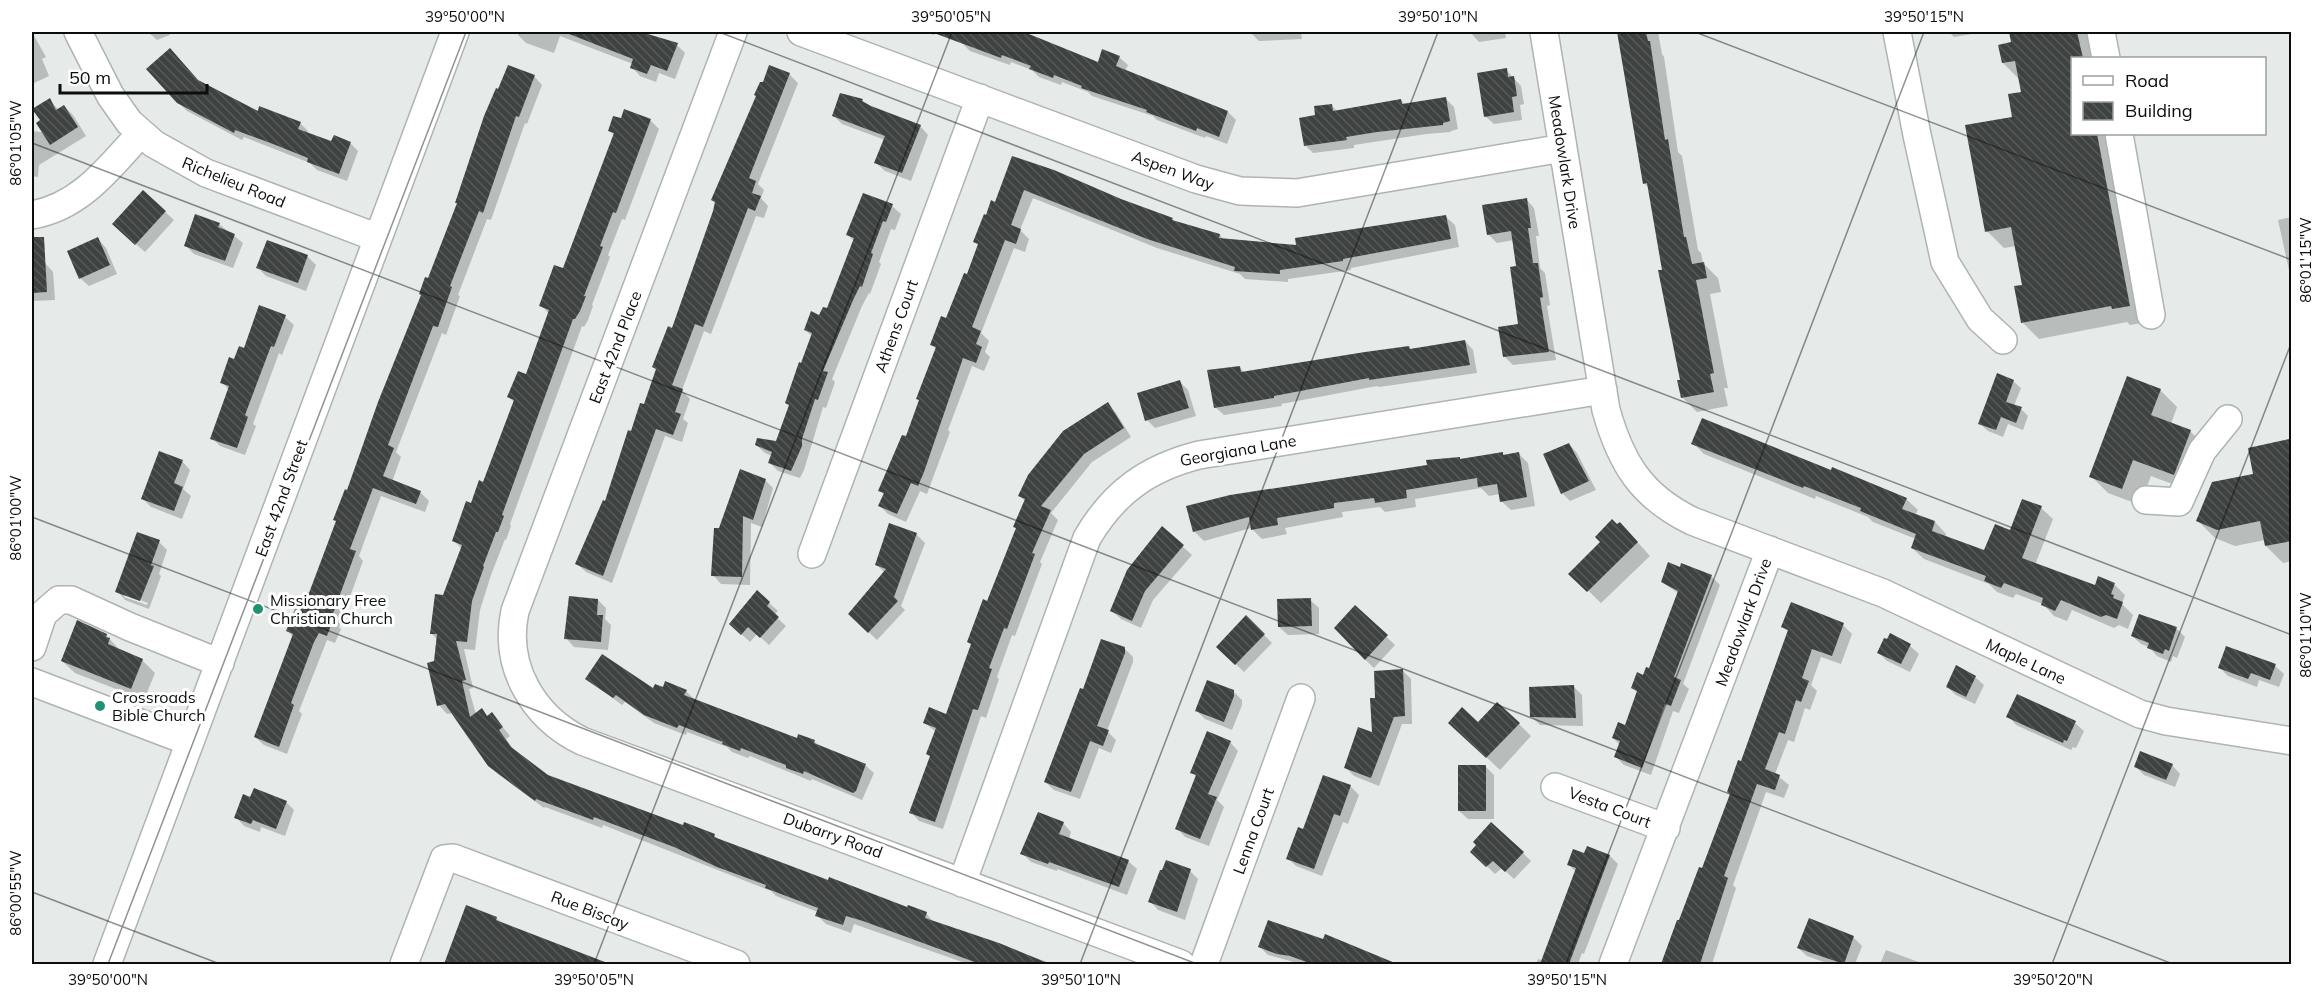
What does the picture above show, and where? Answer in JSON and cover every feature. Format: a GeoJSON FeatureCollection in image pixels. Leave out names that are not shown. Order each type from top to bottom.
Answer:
{"type":"FeatureCollection","features":[{"type":"Feature","properties":{"kind":"street","name":"Richelieu Road"},"geometry":{"type":"LineString","coordinates":[[78,32],[110,95],[140,134],[168,153],[206,173],[378,238]]}},
{"type":"Feature","properties":{"kind":"street","name":"East 42nd Street"},"geometry":{"type":"LineString","coordinates":[[106,964],[456,32]]}},
{"type":"Feature","properties":{"kind":"street","name":"East 42nd Place"},"geometry":{"type":"LineString","coordinates":[[516,665],[512,638],[515,610],[733,32]]}},
{"type":"Feature","properties":{"kind":"street","name":"Aspen Way"},"geometry":{"type":"LineString","coordinates":[[801,32],[1223,188],[1259,193],[1297,193],[1563,148]]}},
{"type":"Feature","properties":{"kind":"street","name":"Meadowlark Drive"},"geometry":{"type":"LineString","coordinates":[[1544,32],[1603,390],[1613,437],[1630,469],[1648,490],[1669,508],[1692,521],[1770,550],[1613,964]]}},
{"type":"Feature","properties":{"kind":"street"},"geometry":{"type":"LineString","coordinates":[[1897,32],[1945,262],[1980,319],[2003,340]]}},
{"type":"Feature","properties":{"kind":"street"},"geometry":{"type":"LineString","coordinates":[[2101,32],[2106,57]]}},
{"type":"Feature","properties":{"kind":"street","name":"Athens Court"},"geometry":{"type":"LineString","coordinates":[[812,554],[980,98]]}},
{"type":"Feature","properties":{"kind":"street"},"geometry":{"type":"LineString","coordinates":[[32,215],[53,209],[79,196],[140,134]]}},
{"type":"Feature","properties":{"kind":"street"},"geometry":{"type":"LineString","coordinates":[[2119,135],[2151,315]]}},
{"type":"Feature","properties":{"kind":"street","name":"Georgiana Lane"},"geometry":{"type":"LineString","coordinates":[[962,883],[1087,538],[1107,508],[1134,484],[1173,462],[1199,455],[1603,390]]}},
{"type":"Feature","properties":{"kind":"street"},"geometry":{"type":"LineString","coordinates":[[2146,500],[2179,502],[2202,451],[2228,419]]}},
{"type":"Feature","properties":{"kind":"street","name":"Maple Lane"},"geometry":{"type":"LineString","coordinates":[[1770,550],[1883,593],[2140,714],[2166,721],[2292,741]]}},
{"type":"Feature","properties":{"kind":"street"},"geometry":{"type":"LineString","coordinates":[[32,647],[43,614],[59,600],[71,600],[130,627],[220,663]]}},
{"type":"Feature","properties":{"kind":"street","name":"Dubarry Road"},"geometry":{"type":"LineString","coordinates":[[516,665],[530,697],[540,711],[560,729],[582,741],[1181,964]]}},
{"type":"Feature","properties":{"kind":"street"},"geometry":{"type":"LineString","coordinates":[[32,682],[190,742]]}},
{"type":"Feature","properties":{"kind":"street","name":"Lenna Court"},"geometry":{"type":"LineString","coordinates":[[1204,964],[1301,698]]}},
{"type":"Feature","properties":{"kind":"street","name":"Vesta Court"},"geometry":{"type":"LineString","coordinates":[[1555,787],[1666,828]]}},
{"type":"Feature","properties":{"kind":"street","name":"Rue Biscay"},"geometry":{"type":"LineString","coordinates":[[404,964],[444,859],[453,858],[736,964]]}},
{"type":"Feature","properties":{"kind":"building"},"geometry":{"type":"Polygon","coordinates":[[[564,32],[641,32],[678,43],[667,71],[651,65],[647,74],[630,68],[633,59],[564,32]]]}},
{"type":"Feature","properties":{"kind":"building"},"geometry":{"type":"Polygon","coordinates":[[[935,32],[1024,32],[1098,62],[1102,49],[1120,56],[1116,66],[1228,111],[1219,137],[1197,128],[1196,131],[1146,112],[1147,110],[1081,88],[1082,86],[1054,75],[1053,78],[1029,69],[1031,66],[1002,55],[1001,58],[935,32]]]}},
{"type":"Feature","properties":{"kind":"building"},"geometry":{"type":"Polygon","coordinates":[[[1617,32],[1646,32],[1648,41],[1650,41],[1665,140],[1668,139],[1684,237],[1686,237],[1692,264],[1704,262],[1707,278],[1696,280],[1714,373],[1710,374],[1714,392],[1681,398],[1677,380],[1680,380],[1658,270],[1662,270],[1647,183],[1643,184],[1617,32]]]}},
{"type":"Feature","properties":{"kind":"building"},"geometry":{"type":"Polygon","coordinates":[[[2009,32],[2077,32],[2083,57],[2071,57],[2071,135],[2097,135],[2130,306],[2112,309],[2111,306],[2021,323],[2014,286],[2022,285],[2011,227],[1985,232],[1965,125],[2012,117],[2008,94],[2021,92],[2015,61],[2002,63],[1998,45],[2011,42],[2009,32]]]}},
{"type":"Feature","properties":{"kind":"building"},"geometry":{"type":"Polygon","coordinates":[[[170,48],[198,80],[258,111],[259,106],[301,122],[298,129],[331,141],[334,135],[351,142],[339,174],[307,162],[308,158],[273,144],[235,130],[234,133],[177,103],[146,69],[170,48]]]}},
{"type":"Feature","properties":{"kind":"building"},"geometry":{"type":"Polygon","coordinates":[[[508,65],[535,75],[519,117],[516,116],[483,213],[479,211],[450,286],[452,287],[438,327],[433,326],[388,445],[394,448],[383,476],[421,491],[416,504],[373,488],[350,549],[356,551],[331,619],[333,620],[327,636],[319,633],[314,642],[291,703],[294,705],[279,747],[254,737],[293,634],[286,631],[295,609],[300,611],[307,592],[309,593],[336,521],[333,520],[345,489],[347,490],[378,402],[421,295],[419,294],[425,277],[428,278],[457,203],[455,203],[484,116],[508,65]]]}},
{"type":"Feature","properties":{"kind":"building"},"geometry":{"type":"Polygon","coordinates":[[[769,65],[790,73],[749,178],[756,181],[752,193],[761,196],[755,211],[748,208],[703,327],[695,324],[672,385],[683,389],[675,412],[681,414],[673,435],[656,429],[603,576],[575,564],[603,500],[605,501],[628,430],[631,431],[640,403],[644,404],[656,369],[652,367],[668,326],[672,328],[713,211],[715,202],[711,200],[756,96],[754,95],[760,82],[763,82],[769,65]]]}},
{"type":"Feature","properties":{"kind":"building"},"geometry":{"type":"Polygon","coordinates":[[[1507,68],[1508,77],[1514,76],[1517,96],[1512,97],[1514,112],[1484,117],[1477,73],[1507,68]]]}},
{"type":"Feature","properties":{"kind":"building"},"geometry":{"type":"Polygon","coordinates":[[[840,93],[863,99],[862,101],[871,106],[921,125],[902,173],[874,163],[885,136],[832,116],[840,93]]]}},
{"type":"Feature","properties":{"kind":"building"},"geometry":{"type":"Polygon","coordinates":[[[1446,97],[1450,121],[1443,125],[1377,132],[1346,137],[1347,140],[1304,146],[1299,118],[1315,115],[1314,106],[1332,104],[1333,111],[1401,99],[1402,104],[1446,97]]]}},
{"type":"Feature","properties":{"kind":"building"},"geometry":{"type":"Polygon","coordinates":[[[50,98],[56,110],[64,105],[78,127],[50,145],[36,123],[40,120],[32,109],[50,98]]]}},
{"type":"Feature","properties":{"kind":"building"},"geometry":{"type":"Polygon","coordinates":[[[624,109],[651,119],[616,213],[613,212],[600,246],[603,247],[584,296],[586,296],[580,311],[573,319],[502,515],[504,516],[483,566],[472,601],[467,642],[456,641],[466,680],[462,681],[470,717],[482,708],[487,716],[492,712],[503,727],[499,730],[511,747],[548,775],[683,825],[684,822],[715,834],[714,837],[828,880],[829,877],[907,907],[908,905],[927,912],[925,918],[999,943],[1050,964],[980,964],[846,916],[843,925],[815,916],[818,908],[765,888],[766,885],[717,867],[674,847],[594,817],[593,820],[536,799],[535,801],[488,766],[445,704],[437,706],[427,663],[434,661],[437,634],[430,634],[435,594],[443,595],[462,545],[452,541],[466,501],[471,503],[479,480],[483,482],[514,400],[507,397],[518,371],[526,374],[549,310],[539,306],[554,265],[563,268],[614,133],[608,131],[613,116],[621,118],[624,109]]]}},
{"type":"Feature","properties":{"kind":"building"},"geometry":{"type":"Polygon","coordinates":[[[1012,156],[1054,170],[1121,199],[1173,218],[1172,220],[1220,234],[1219,238],[1296,245],[1295,238],[1446,215],[1451,239],[1343,259],[1343,261],[1280,270],[1280,274],[1234,271],[1235,267],[1147,239],[1024,190],[1011,225],[1021,229],[1016,244],[1005,240],[972,327],[981,331],[976,344],[982,347],[976,363],[963,358],[924,472],[918,486],[911,483],[897,514],[878,506],[884,493],[878,491],[902,435],[906,436],[919,400],[916,399],[936,347],[930,345],[941,316],[946,318],[964,273],[967,274],[978,244],[973,242],[991,200],[995,202],[1012,156]]]}},
{"type":"Feature","properties":{"kind":"building"},"geometry":{"type":"Polygon","coordinates":[[[143,190],[166,211],[135,245],[112,224],[143,190]]]}},
{"type":"Feature","properties":{"kind":"building"},"geometry":{"type":"Polygon","coordinates":[[[863,193],[893,204],[886,222],[883,221],[871,253],[873,254],[862,287],[860,286],[854,298],[823,371],[828,372],[818,400],[815,399],[802,439],[802,446],[791,471],[768,463],[772,452],[755,445],[757,438],[776,441],[789,405],[785,403],[812,333],[804,330],[811,311],[819,315],[823,307],[827,308],[854,238],[846,235],[863,193]]]}},
{"type":"Feature","properties":{"kind":"building"},"geometry":{"type":"Polygon","coordinates":[[[1527,198],[1533,263],[1538,263],[1543,297],[1540,298],[1549,352],[1503,357],[1498,327],[1518,324],[1510,267],[1516,266],[1511,231],[1487,235],[1482,205],[1527,198]]]}},
{"type":"Feature","properties":{"kind":"building"},"geometry":{"type":"Polygon","coordinates":[[[195,214],[220,223],[218,227],[235,234],[225,261],[184,246],[195,214]]]}},
{"type":"Feature","properties":{"kind":"building"},"geometry":{"type":"Polygon","coordinates":[[[32,237],[44,237],[47,292],[32,293],[32,237]]]}},
{"type":"Feature","properties":{"kind":"building"},"geometry":{"type":"Polygon","coordinates":[[[98,237],[110,265],[79,279],[67,251],[98,237]]]}},
{"type":"Feature","properties":{"kind":"building"},"geometry":{"type":"Polygon","coordinates":[[[267,240],[308,255],[298,283],[256,268],[267,240]]]}},
{"type":"Feature","properties":{"kind":"building"},"geometry":{"type":"Polygon","coordinates":[[[259,305],[286,315],[274,347],[271,346],[245,415],[248,417],[237,448],[210,439],[229,386],[220,383],[229,357],[234,359],[239,346],[244,348],[259,305]]]}},
{"type":"Feature","properties":{"kind":"building"},"geometry":{"type":"Polygon","coordinates":[[[1465,340],[1470,365],[1369,380],[1369,378],[1214,408],[1207,370],[1240,366],[1241,372],[1365,352],[1409,346],[1410,349],[1465,340]]]}},
{"type":"Feature","properties":{"kind":"building"},"geometry":{"type":"Polygon","coordinates":[[[1997,373],[2014,380],[2006,402],[2022,407],[2016,423],[2001,417],[1996,430],[1978,424],[1997,373]]]}},
{"type":"Feature","properties":{"kind":"building"},"geometry":{"type":"Polygon","coordinates":[[[2127,376],[2161,389],[2151,415],[2191,430],[2174,475],[2133,460],[2122,489],[2089,477],[2127,376]]]}},
{"type":"Feature","properties":{"kind":"building"},"geometry":{"type":"Polygon","coordinates":[[[1180,380],[1189,408],[1145,421],[1137,393],[1180,380]]]}},
{"type":"Feature","properties":{"kind":"building"},"geometry":{"type":"Polygon","coordinates":[[[1108,402],[1124,428],[1084,454],[1041,506],[1051,510],[1032,553],[1035,554],[1007,629],[1004,628],[989,668],[992,669],[978,710],[973,709],[935,822],[909,813],[930,756],[926,754],[936,728],[923,723],[929,707],[946,714],[971,644],[967,642],[983,599],[987,601],[1016,528],[1013,527],[1025,499],[1018,496],[1028,475],[1063,431],[1108,402]]]}},
{"type":"Feature","properties":{"kind":"building"},"geometry":{"type":"Polygon","coordinates":[[[1702,418],[1907,498],[1902,509],[1935,521],[1932,531],[1984,550],[1995,524],[2010,530],[2022,499],[2042,506],[2022,558],[2095,585],[2098,576],[2115,583],[2111,594],[2114,595],[2113,598],[2123,602],[2117,619],[2106,615],[2101,617],[2061,600],[2055,611],[2041,605],[2043,598],[2004,583],[2001,588],[1984,581],[1986,576],[1911,548],[1916,534],[1860,511],[1861,508],[1691,444],[1702,418]]]}},
{"type":"Feature","properties":{"kind":"building"},"geometry":{"type":"Polygon","coordinates":[[[2289,439],[2292,450],[2292,541],[2265,546],[2260,521],[2217,530],[2196,521],[2212,482],[2253,474],[2248,448],[2289,439]]]}},
{"type":"Feature","properties":{"kind":"building"},"geometry":{"type":"Polygon","coordinates":[[[1569,443],[1589,481],[1561,494],[1543,454],[1569,443]]]}},
{"type":"Feature","properties":{"kind":"building"},"geometry":{"type":"Polygon","coordinates":[[[159,451],[183,460],[174,483],[183,487],[174,511],[141,499],[159,451]]]}},
{"type":"Feature","properties":{"kind":"building"},"geometry":{"type":"Polygon","coordinates":[[[1503,452],[1503,455],[1519,452],[1527,497],[1500,502],[1497,484],[1478,487],[1477,478],[1406,490],[1407,498],[1375,503],[1374,498],[1334,503],[1334,508],[1277,518],[1278,525],[1251,530],[1249,517],[1193,532],[1186,506],[1230,495],[1427,465],[1426,460],[1460,457],[1460,459],[1503,452]]]}},
{"type":"Feature","properties":{"kind":"building"},"geometry":{"type":"Polygon","coordinates":[[[740,469],[766,479],[753,520],[743,516],[742,577],[711,576],[714,528],[719,528],[740,469]]]}},
{"type":"Feature","properties":{"kind":"building"},"geometry":{"type":"Polygon","coordinates":[[[1612,519],[1617,524],[1620,522],[1638,542],[1587,592],[1568,574],[1600,542],[1595,537],[1612,519]]]}},
{"type":"Feature","properties":{"kind":"building"},"geometry":{"type":"Polygon","coordinates":[[[889,523],[917,533],[894,597],[898,601],[868,633],[848,614],[886,569],[875,565],[889,523]]]}},
{"type":"Feature","properties":{"kind":"building"},"geometry":{"type":"Polygon","coordinates":[[[1162,526],[1184,545],[1145,591],[1132,621],[1110,611],[1127,570],[1162,526]]]}},
{"type":"Feature","properties":{"kind":"building"},"geometry":{"type":"Polygon","coordinates":[[[137,532],[160,540],[151,565],[154,566],[140,601],[115,592],[137,532]]]}},
{"type":"Feature","properties":{"kind":"building"},"geometry":{"type":"Polygon","coordinates":[[[1668,562],[1680,567],[1681,563],[1712,575],[1674,677],[1681,680],[1671,706],[1665,704],[1642,768],[1614,757],[1620,741],[1612,738],[1618,722],[1625,725],[1637,691],[1631,688],[1637,672],[1643,675],[1646,667],[1649,668],[1678,591],[1661,582],[1668,562]]]}},
{"type":"Feature","properties":{"kind":"building"},"geometry":{"type":"Polygon","coordinates":[[[757,590],[770,602],[767,606],[779,617],[760,638],[748,627],[741,635],[729,624],[757,590]]]}},
{"type":"Feature","properties":{"kind":"building"},"geometry":{"type":"Polygon","coordinates":[[[569,596],[598,599],[597,615],[603,615],[601,642],[564,639],[569,596]]]}},
{"type":"Feature","properties":{"kind":"building"},"geometry":{"type":"Polygon","coordinates":[[[1311,598],[1312,626],[1278,627],[1277,599],[1311,598]]]}},
{"type":"Feature","properties":{"kind":"building"},"geometry":{"type":"Polygon","coordinates":[[[1791,602],[1844,623],[1832,656],[1812,649],[1802,678],[1809,681],[1801,702],[1796,700],[1785,734],[1779,732],[1765,769],[1780,775],[1775,790],[1757,784],[1724,876],[1728,878],[1700,964],[1661,964],[1699,867],[1702,868],[1730,794],[1727,792],[1738,760],[1741,761],[1788,630],[1781,627],[1791,602]]]}},
{"type":"Feature","properties":{"kind":"building"},"geometry":{"type":"Polygon","coordinates":[[[1355,605],[1388,635],[1365,660],[1334,628],[1355,605]]]}},
{"type":"Feature","properties":{"kind":"building"},"geometry":{"type":"Polygon","coordinates":[[[2139,614],[2177,627],[2169,651],[2165,649],[2163,654],[2147,648],[2149,643],[2131,636],[2139,614]]]}},
{"type":"Feature","properties":{"kind":"building"},"geometry":{"type":"Polygon","coordinates":[[[1246,615],[1265,634],[1235,665],[1216,647],[1246,615]]]}},
{"type":"Feature","properties":{"kind":"building"},"geometry":{"type":"Polygon","coordinates":[[[77,620],[107,634],[106,637],[110,638],[108,644],[143,659],[131,689],[61,661],[77,620]]]}},
{"type":"Feature","properties":{"kind":"building"},"geometry":{"type":"Polygon","coordinates":[[[1890,633],[1911,644],[1901,664],[1877,653],[1884,638],[1887,639],[1890,633]]]}},
{"type":"Feature","properties":{"kind":"building"},"geometry":{"type":"Polygon","coordinates":[[[1101,639],[1125,647],[1125,653],[1097,726],[1109,730],[1103,746],[1090,741],[1071,792],[1044,782],[1101,639]]]}},
{"type":"Feature","properties":{"kind":"building"},"geometry":{"type":"Polygon","coordinates":[[[2226,646],[2276,664],[2270,680],[2251,673],[2248,679],[2218,668],[2226,646]]]}},
{"type":"Feature","properties":{"kind":"building"},"geometry":{"type":"Polygon","coordinates":[[[602,654],[653,688],[655,684],[663,687],[665,681],[687,690],[684,695],[797,738],[798,734],[815,740],[814,743],[866,764],[856,791],[853,793],[804,771],[803,774],[741,748],[740,751],[679,725],[677,728],[644,715],[616,695],[613,698],[585,679],[602,654]]]}},
{"type":"Feature","properties":{"kind":"building"},"geometry":{"type":"Polygon","coordinates":[[[1956,665],[1976,676],[1966,697],[1946,687],[1956,665]]]}},
{"type":"Feature","properties":{"kind":"building"},"geometry":{"type":"Polygon","coordinates":[[[1403,669],[1405,716],[1394,717],[1371,778],[1344,768],[1358,727],[1372,732],[1370,698],[1375,698],[1374,671],[1403,669]]]}},
{"type":"Feature","properties":{"kind":"building"},"geometry":{"type":"Polygon","coordinates":[[[1207,680],[1234,690],[1224,722],[1195,711],[1207,680]]]}},
{"type":"Feature","properties":{"kind":"building"},"geometry":{"type":"Polygon","coordinates":[[[1574,685],[1576,718],[1530,717],[1529,687],[1574,685]]]}},
{"type":"Feature","properties":{"kind":"building"},"geometry":{"type":"Polygon","coordinates":[[[2017,694],[2076,721],[2067,741],[2064,740],[2063,743],[2006,717],[2017,694]]]}},
{"type":"Feature","properties":{"kind":"building"},"geometry":{"type":"Polygon","coordinates":[[[1497,702],[1520,723],[1486,758],[1448,723],[1462,707],[1478,722],[1497,702]]]}},
{"type":"Feature","properties":{"kind":"building"},"geometry":{"type":"Polygon","coordinates":[[[1207,731],[1231,741],[1208,794],[1217,797],[1200,839],[1175,829],[1196,775],[1190,773],[1207,731]]]}},
{"type":"Feature","properties":{"kind":"building"},"geometry":{"type":"Polygon","coordinates":[[[2140,751],[2173,764],[2166,780],[2134,767],[2140,751]]]}},
{"type":"Feature","properties":{"kind":"building"},"geometry":{"type":"Polygon","coordinates":[[[1458,765],[1486,765],[1486,811],[1458,811],[1458,765]]]}},
{"type":"Feature","properties":{"kind":"building"},"geometry":{"type":"Polygon","coordinates":[[[1323,775],[1351,785],[1340,816],[1334,814],[1314,869],[1286,859],[1298,827],[1303,829],[1323,775]]]}},
{"type":"Feature","properties":{"kind":"building"},"geometry":{"type":"Polygon","coordinates":[[[254,788],[287,801],[276,829],[253,820],[251,824],[234,818],[243,794],[250,797],[254,788]]]}},
{"type":"Feature","properties":{"kind":"building"},"geometry":{"type":"Polygon","coordinates":[[[1038,812],[1064,822],[1059,834],[1129,860],[1119,887],[1020,854],[1038,812]]]}},
{"type":"Feature","properties":{"kind":"building"},"geometry":{"type":"Polygon","coordinates":[[[1491,822],[1524,852],[1505,872],[1493,861],[1486,867],[1470,852],[1476,845],[1473,842],[1491,822]]]}},
{"type":"Feature","properties":{"kind":"building"},"geometry":{"type":"Polygon","coordinates":[[[1587,846],[1610,855],[1569,964],[1540,964],[1576,868],[1567,865],[1573,849],[1584,853],[1587,846]]]}},
{"type":"Feature","properties":{"kind":"building"},"geometry":{"type":"Polygon","coordinates":[[[1166,860],[1191,869],[1177,912],[1148,902],[1166,860]]]}},
{"type":"Feature","properties":{"kind":"building"},"geometry":{"type":"Polygon","coordinates":[[[466,905],[497,917],[496,920],[610,964],[444,964],[466,905]]]}},
{"type":"Feature","properties":{"kind":"building"},"geometry":{"type":"Polygon","coordinates":[[[1809,918],[1854,936],[1844,964],[1797,948],[1809,918]]]}},
{"type":"Feature","properties":{"kind":"building"},"geometry":{"type":"Polygon","coordinates":[[[1268,920],[1323,939],[1325,934],[1395,964],[1312,964],[1277,954],[1258,947],[1268,920]]]}},
{"type":"Feature","properties":{"kind":"place","name":"Missionary Free Christian Church"},"geometry":{"type":"Point","coordinates":[258,609]}},
{"type":"Feature","properties":{"kind":"place","name":"Crossroads Bible Church"},"geometry":{"type":"Point","coordinates":[100,706]}}]}
